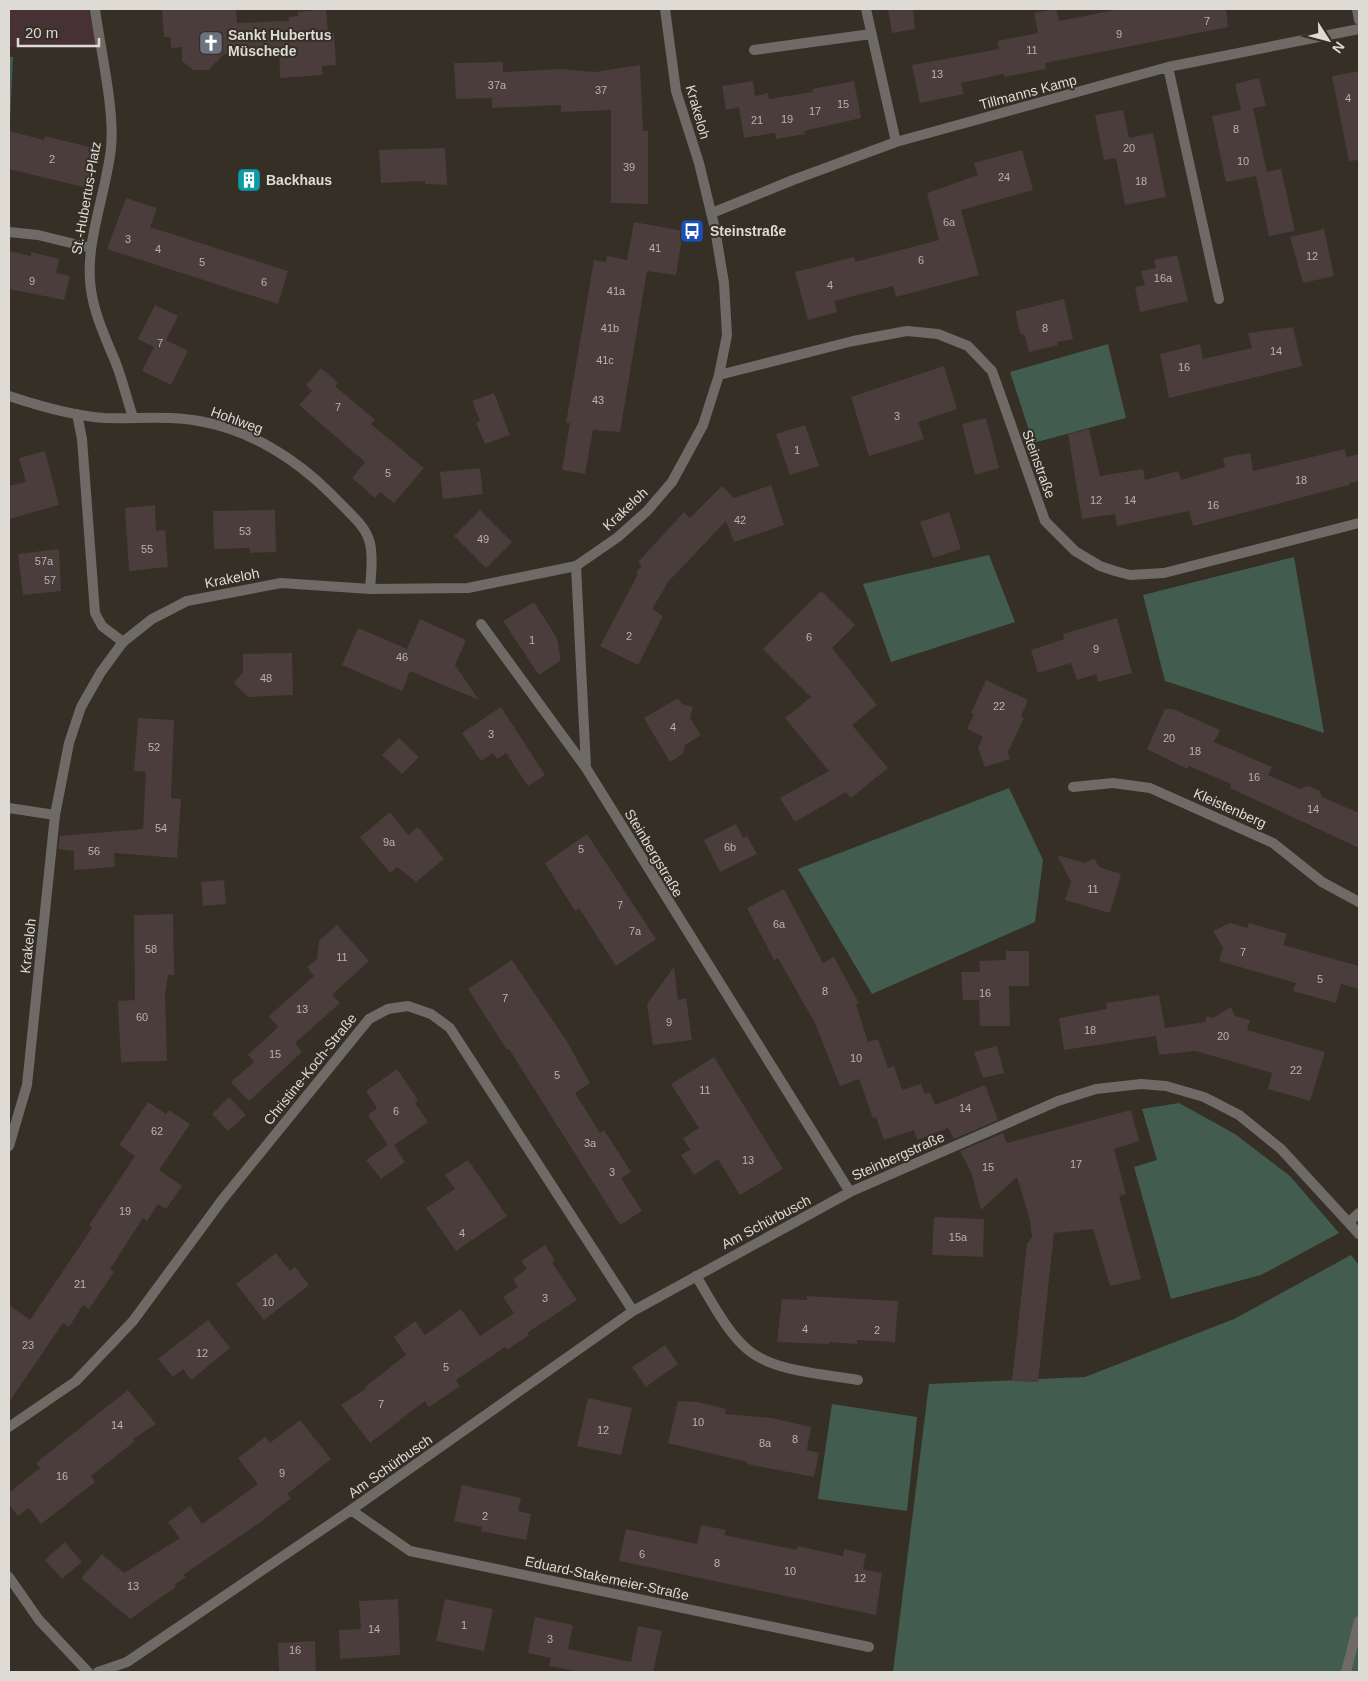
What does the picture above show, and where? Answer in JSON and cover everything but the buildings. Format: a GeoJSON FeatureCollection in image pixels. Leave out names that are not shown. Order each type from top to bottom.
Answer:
{"type":"FeatureCollection","features":[{"type":"Feature","properties":{"kind":"street","name":"St.-Hubertus-Platz"},"geometry":{"type":"LineString","coordinates":[[95,9],[110,112],[111,146],[107,179],[89,261],[91,291],[101,328],[117,368],[133,417]]}},
{"type":"Feature","properties":{"kind":"street","name":"Krakeloh"},"geometry":{"type":"LineString","coordinates":[[9,1146],[27,1085],[55,815],[69,743],[81,707],[101,672],[123,642],[152,619],[187,601],[281,583],[370,589],[468,588],[576,566],[618,536],[647,510],[672,482],[703,425],[719,375],[727,335],[724,283],[712,213],[676,91],[665,9]]}},
{"type":"Feature","properties":{"kind":"street"},"geometry":{"type":"LineString","coordinates":[[866,9],[896,142]]}},
{"type":"Feature","properties":{"kind":"street"},"geometry":{"type":"LineString","coordinates":[[1356,9],[1359,20]]}},
{"type":"Feature","properties":{"kind":"street","name":"Tillmanns Kamp"},"geometry":{"type":"LineString","coordinates":[[712,213],[793,180],[896,142],[1168,67],[1359,28]]}},
{"type":"Feature","properties":{"kind":"street"},"geometry":{"type":"LineString","coordinates":[[754,50],[871,34]]}},
{"type":"Feature","properties":{"kind":"street"},"geometry":{"type":"LineString","coordinates":[[1168,67],[1219,300]]}},
{"type":"Feature","properties":{"kind":"street"},"geometry":{"type":"LineString","coordinates":[[9,232],[38,235],[91,248]]}},
{"type":"Feature","properties":{"kind":"street","name":"Steinstraße"},"geometry":{"type":"LineString","coordinates":[[719,375],[854,341],[907,331],[938,334],[968,346],[992,370],[1045,521],[1075,551],[1100,566],[1130,575],[1164,573],[1359,523]]}},
{"type":"Feature","properties":{"kind":"street","name":"Hohlweg"},"geometry":{"type":"LineString","coordinates":[[9,396],[77,414],[105,418],[133,417],[205,422],[242,433],[272,448],[309,472],[362,524],[371,542],[370,589]]}},
{"type":"Feature","properties":{"kind":"street"},"geometry":{"type":"LineString","coordinates":[[77,414],[83,448],[95,613],[102,626],[123,642]]}},
{"type":"Feature","properties":{"kind":"street","name":"Steinbergstraße"},"geometry":{"type":"LineString","coordinates":[[576,566],[586,768]]}},
{"type":"Feature","properties":{"kind":"street","name":"Steinbergstraße"},"geometry":{"type":"LineString","coordinates":[[481,624],[586,768],[850,1192],[1058,1101],[1096,1089],[1149,1084],[1192,1092],[1239,1115],[1281,1149],[1359,1234]]}},
{"type":"Feature","properties":{"kind":"street","name":"Kleistenberg"},"geometry":{"type":"LineString","coordinates":[[1073,787],[1113,783],[1150,788],[1273,843],[1315,877],[1359,902]]}},
{"type":"Feature","properties":{"kind":"street"},"geometry":{"type":"LineString","coordinates":[[9,808],[55,815]]}},
{"type":"Feature","properties":{"kind":"street","name":"Christine-Koch-Straße"},"geometry":{"type":"LineString","coordinates":[[9,1427],[76,1381],[133,1321],[222,1200],[322,1073],[368,1019],[388,1009],[408,1006],[431,1014],[450,1028],[633,1311]]}},
{"type":"Feature","properties":{"kind":"street","name":"Am Schürbusch"},"geometry":{"type":"LineString","coordinates":[[98,1672],[127,1662],[351,1510],[633,1311],[850,1192]]}},
{"type":"Feature","properties":{"kind":"street"},"geometry":{"type":"LineString","coordinates":[[1349,1222],[1359,1213]]}},
{"type":"Feature","properties":{"kind":"street"},"geometry":{"type":"LineString","coordinates":[[696,1276],[733,1333],[748,1350],[774,1365],[858,1380]]}},
{"type":"Feature","properties":{"kind":"street","name":"Eduard-Stakemeier-Straße"},"geometry":{"type":"LineString","coordinates":[[351,1510],[410,1551],[869,1647]]}},
{"type":"Feature","properties":{"kind":"street"},"geometry":{"type":"LineString","coordinates":[[9,1577],[39,1620],[88,1672]]}},
{"type":"Feature","properties":{"kind":"street"},"geometry":{"type":"LineString","coordinates":[[1346,1672],[1359,1621]]}},
{"type":"Feature","properties":{"kind":"shaded area"},"geometry":{"type":"Polygon","coordinates":[[[9,9],[93,9],[97,48],[9,47],[9,9]]]}},
{"type":"Feature","properties":{"kind":"green space"},"geometry":{"type":"Polygon","coordinates":[[[9,57],[13,57],[10,122],[9,122],[9,57]]]}},
{"type":"Feature","properties":{"kind":"green space"},"geometry":{"type":"Polygon","coordinates":[[[1108,344],[1126,418],[1033,443],[1010,372],[1108,344]]]}},
{"type":"Feature","properties":{"kind":"green space"},"geometry":{"type":"Polygon","coordinates":[[[989,555],[1015,622],[891,662],[863,584],[989,555]]]}},
{"type":"Feature","properties":{"kind":"green space"},"geometry":{"type":"Polygon","coordinates":[[[1294,557],[1324,733],[1165,681],[1143,595],[1294,557]]]}},
{"type":"Feature","properties":{"kind":"green space"},"geometry":{"type":"Polygon","coordinates":[[[1009,788],[1043,860],[1035,922],[872,994],[798,869],[1009,788]]]}},
{"type":"Feature","properties":{"kind":"green space"},"geometry":{"type":"Polygon","coordinates":[[[1179,1103],[1235,1134],[1290,1176],[1339,1233],[1261,1275],[1171,1299],[1134,1167],[1157,1160],[1142,1109],[1179,1103]]]}},
{"type":"Feature","properties":{"kind":"green space"},"geometry":{"type":"Polygon","coordinates":[[[1351,1255],[1359,1265],[1359,1672],[893,1672],[929,1384],[1085,1377],[1234,1319],[1351,1255]]]}},
{"type":"Feature","properties":{"kind":"green space"},"geometry":{"type":"Polygon","coordinates":[[[832,1404],[917,1417],[907,1511],[818,1499],[832,1404]]]}},
{"type":"Feature","properties":{"kind":"place","name":"Sankt Hubertus Müschede"},"geometry":{"type":"Point","coordinates":[211,43]}},
{"type":"Feature","properties":{"kind":"place","name":"Backhaus"},"geometry":{"type":"Point","coordinates":[249,180]}},
{"type":"Feature","properties":{"kind":"place","name":"Steinstraße"},"geometry":{"type":"Point","coordinates":[692,231]}}]}
